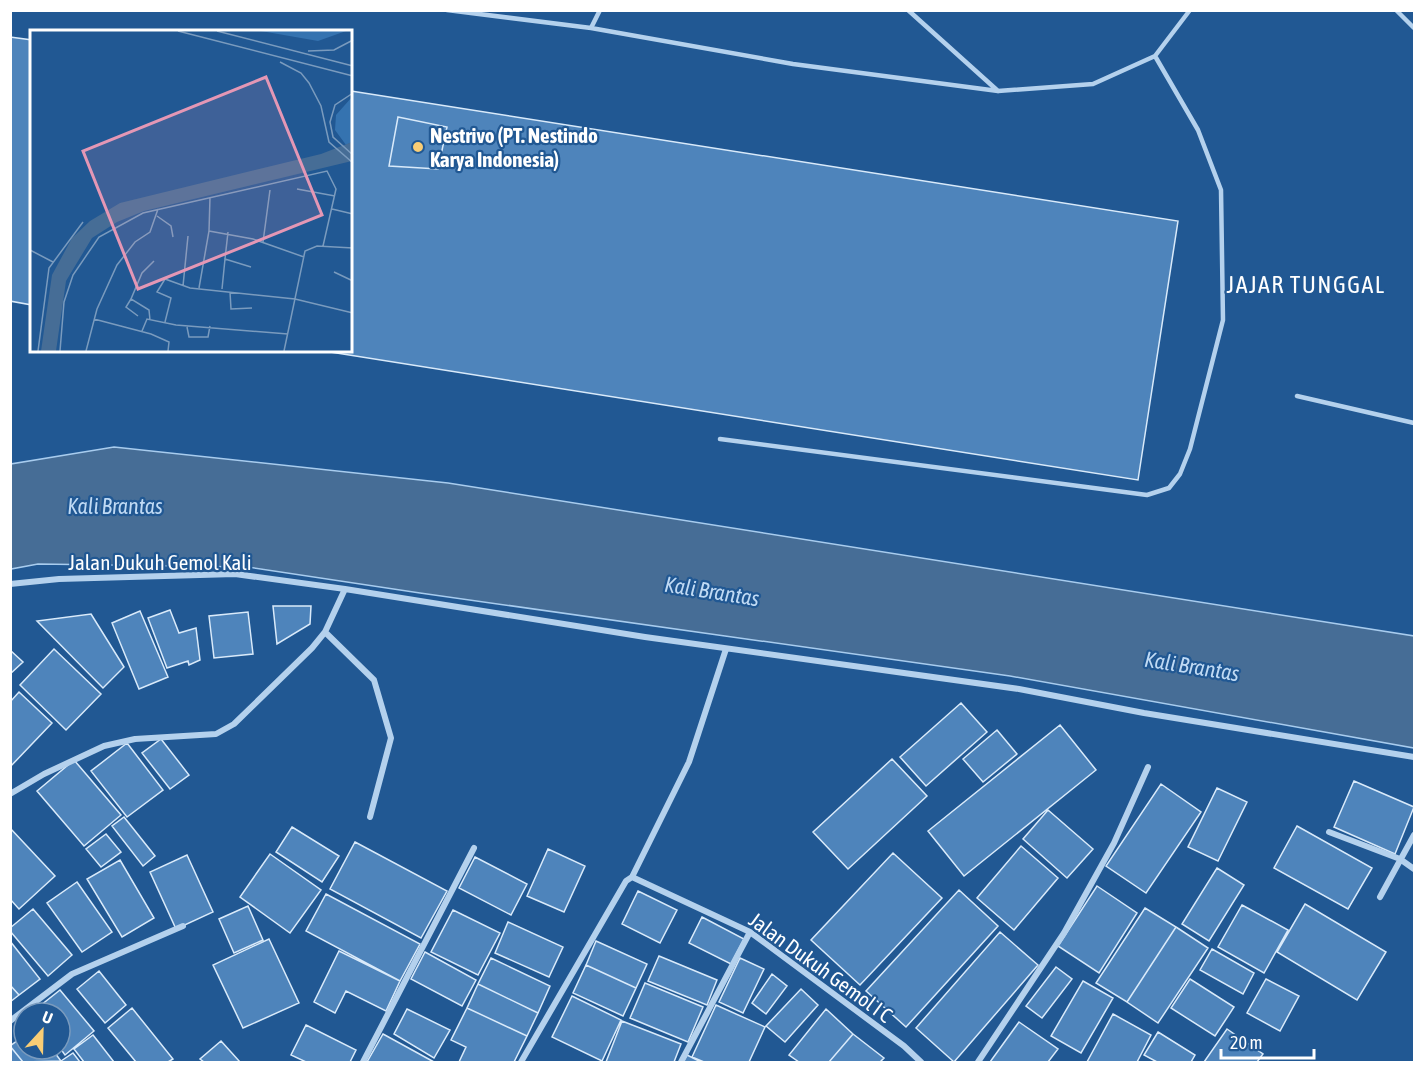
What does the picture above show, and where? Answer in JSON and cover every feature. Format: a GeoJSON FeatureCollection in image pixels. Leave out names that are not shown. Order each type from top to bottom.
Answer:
{"type":"FeatureCollection","features":[{"type":"Feature","properties":{"kind":"street","name":"Jalan Dukuh Gemol Kali"},"geometry":{"type":"LineString","coordinates":[[10,585],[59,579],[235,574],[726,649],[1019,689],[1144,713],[1414,757]]}},
{"type":"Feature","properties":{"kind":"street"},"geometry":{"type":"LineString","coordinates":[[10,794],[44,774],[104,746],[135,739],[216,734],[234,724],[312,648],[325,632],[345,589]]}},
{"type":"Feature","properties":{"kind":"street"},"geometry":{"type":"LineString","coordinates":[[325,632],[374,680],[391,738],[370,817]]}},
{"type":"Feature","properties":{"kind":"street"},"geometry":{"type":"LineString","coordinates":[[521,1062],[626,881],[632,877],[689,762],[726,649]]}},
{"type":"Feature","properties":{"kind":"street"},"geometry":{"type":"LineString","coordinates":[[978,1062],[1064,933],[1114,843],[1148,767]]}},
{"type":"Feature","properties":{"kind":"street"},"geometry":{"type":"LineString","coordinates":[[1329,832],[1400,859],[1414,869]]}},
{"type":"Feature","properties":{"kind":"street"},"geometry":{"type":"LineString","coordinates":[[1380,897],[1414,835]]}},
{"type":"Feature","properties":{"kind":"street"},"geometry":{"type":"LineString","coordinates":[[363,1062],[474,848]]}},
{"type":"Feature","properties":{"kind":"street","name":"Jalan Dukuh Gemol I C"},"geometry":{"type":"LineString","coordinates":[[632,877],[750,932],[904,1046],[921,1062]]}},
{"type":"Feature","properties":{"kind":"street"},"geometry":{"type":"LineString","coordinates":[[10,1021],[72,974],[183,926]]}},
{"type":"Feature","properties":{"kind":"street"},"geometry":{"type":"LineString","coordinates":[[681,1062],[750,932]]}},
{"type":"Feature","properties":{"kind":"lane"},"geometry":{"type":"LineString","coordinates":[[447,10],[591,28],[793,64],[998,92],[1093,84],[1155,56],[1190,10]]}},
{"type":"Feature","properties":{"kind":"lane"},"geometry":{"type":"LineString","coordinates":[[591,28],[600,10]]}},
{"type":"Feature","properties":{"kind":"lane"},"geometry":{"type":"LineString","coordinates":[[908,10],[998,92]]}},
{"type":"Feature","properties":{"kind":"lane"},"geometry":{"type":"LineString","coordinates":[[1396,10],[1414,28]]}},
{"type":"Feature","properties":{"kind":"lane"},"geometry":{"type":"LineString","coordinates":[[720,439],[1146,495],[1169,488],[1180,474],[1190,449],[1222,320],[1221,190],[1198,130],[1155,56]]}},
{"type":"Feature","properties":{"kind":"lane"},"geometry":{"type":"LineString","coordinates":[[1297,396],[1414,423]]}},
{"type":"Feature","properties":{"kind":"water","name":"Kali Brantas"},"geometry":{"type":"Polygon","coordinates":[[[114,447],[448,483],[1414,636],[1414,748],[1010,676],[248,567],[38,564],[11,569],[11,464],[114,447]]]}},
{"type":"Feature","properties":{"kind":"building"},"geometry":{"type":"Polygon","coordinates":[[[10,37],[30,40],[30,305],[10,301],[10,37]]]}},
{"type":"Feature","properties":{"kind":"building"},"geometry":{"type":"Polygon","coordinates":[[[352,91],[1178,221],[1138,480],[330,352],[352,352],[352,91]]]}},
{"type":"Feature","properties":{"kind":"building","name":"Nestrivo (PT. Nestindo Karya Indonesia)"},"geometry":{"type":"Polygon","coordinates":[[[398,117],[447,127],[438,169],[389,166],[398,117]]]}},
{"type":"Feature","properties":{"kind":"building"},"geometry":{"type":"Polygon","coordinates":[[[273,606],[311,606],[310,624],[277,644],[273,606]]]}},
{"type":"Feature","properties":{"kind":"building"},"geometry":{"type":"Polygon","coordinates":[[[170,610],[179,633],[196,628],[200,660],[189,665],[188,661],[167,668],[148,618],[170,610]]]}},
{"type":"Feature","properties":{"kind":"building"},"geometry":{"type":"Polygon","coordinates":[[[140,611],[168,677],[139,689],[112,623],[140,611]]]}},
{"type":"Feature","properties":{"kind":"building"},"geometry":{"type":"Polygon","coordinates":[[[248,612],[253,654],[214,658],[209,616],[248,612]]]}},
{"type":"Feature","properties":{"kind":"building"},"geometry":{"type":"Polygon","coordinates":[[[91,614],[124,667],[103,688],[37,621],[91,614]]]}},
{"type":"Feature","properties":{"kind":"building"},"geometry":{"type":"Polygon","coordinates":[[[54,649],[101,694],[66,730],[20,685],[54,649]]]}},
{"type":"Feature","properties":{"kind":"building"},"geometry":{"type":"Polygon","coordinates":[[[10,650],[23,662],[10,674],[10,650]]]}},
{"type":"Feature","properties":{"kind":"building"},"geometry":{"type":"Polygon","coordinates":[[[19,692],[52,723],[10,767],[10,702],[19,692]]]}},
{"type":"Feature","properties":{"kind":"building"},"geometry":{"type":"Polygon","coordinates":[[[961,703],[987,732],[926,786],[900,757],[961,703]]]}},
{"type":"Feature","properties":{"kind":"building"},"geometry":{"type":"Polygon","coordinates":[[[1060,725],[1096,770],[964,876],[928,831],[1060,725]]]}},
{"type":"Feature","properties":{"kind":"building"},"geometry":{"type":"Polygon","coordinates":[[[997,730],[1017,754],[983,782],[963,759],[997,730]]]}},
{"type":"Feature","properties":{"kind":"building"},"geometry":{"type":"Polygon","coordinates":[[[161,739],[189,775],[170,789],[142,753],[161,739]]]}},
{"type":"Feature","properties":{"kind":"building"},"geometry":{"type":"Polygon","coordinates":[[[127,743],[163,790],[127,817],[91,771],[127,743]]]}},
{"type":"Feature","properties":{"kind":"building"},"geometry":{"type":"Polygon","coordinates":[[[892,759],[927,796],[848,869],[813,832],[892,759]]]}},
{"type":"Feature","properties":{"kind":"building"},"geometry":{"type":"Polygon","coordinates":[[[74,760],[121,815],[84,846],[37,791],[74,760]]]}},
{"type":"Feature","properties":{"kind":"building"},"geometry":{"type":"Polygon","coordinates":[[[1354,781],[1414,807],[1395,854],[1334,827],[1354,781]]]}},
{"type":"Feature","properties":{"kind":"building"},"geometry":{"type":"Polygon","coordinates":[[[1161,784],[1201,812],[1146,893],[1106,866],[1161,784]]]}},
{"type":"Feature","properties":{"kind":"building"},"geometry":{"type":"Polygon","coordinates":[[[1217,788],[1247,802],[1218,861],[1188,847],[1217,788]]]}},
{"type":"Feature","properties":{"kind":"building"},"geometry":{"type":"Polygon","coordinates":[[[1048,810],[1093,849],[1067,878],[1023,839],[1048,810]]]}},
{"type":"Feature","properties":{"kind":"building"},"geometry":{"type":"Polygon","coordinates":[[[124,817],[155,856],[143,866],[112,826],[124,817]]]}},
{"type":"Feature","properties":{"kind":"building"},"geometry":{"type":"Polygon","coordinates":[[[1297,826],[1372,868],[1348,909],[1274,868],[1297,826]]]}},
{"type":"Feature","properties":{"kind":"building"},"geometry":{"type":"Polygon","coordinates":[[[292,827],[339,856],[322,882],[276,852],[292,827]]]}},
{"type":"Feature","properties":{"kind":"building"},"geometry":{"type":"Polygon","coordinates":[[[10,828],[55,876],[19,909],[10,899],[10,828]]]}},
{"type":"Feature","properties":{"kind":"building"},"geometry":{"type":"Polygon","coordinates":[[[106,834],[121,852],[101,867],[86,849],[106,834]]]}},
{"type":"Feature","properties":{"kind":"building"},"geometry":{"type":"Polygon","coordinates":[[[355,842],[447,891],[421,938],[330,889],[355,842]]]}},
{"type":"Feature","properties":{"kind":"building"},"geometry":{"type":"Polygon","coordinates":[[[1021,846],[1058,878],[1014,930],[977,898],[1021,846]]]}},
{"type":"Feature","properties":{"kind":"building"},"geometry":{"type":"Polygon","coordinates":[[[548,849],[585,866],[564,912],[527,896],[548,849]]]}},
{"type":"Feature","properties":{"kind":"building"},"geometry":{"type":"Polygon","coordinates":[[[893,853],[942,898],[860,985],[811,940],[893,853]]]}},
{"type":"Feature","properties":{"kind":"building"},"geometry":{"type":"Polygon","coordinates":[[[270,854],[321,890],[290,933],[240,897],[270,854]]]}},
{"type":"Feature","properties":{"kind":"building"},"geometry":{"type":"Polygon","coordinates":[[[187,855],[213,912],[176,929],[150,872],[187,855]]]}},
{"type":"Feature","properties":{"kind":"building"},"geometry":{"type":"Polygon","coordinates":[[[475,857],[527,884],[511,915],[459,888],[475,857]]]}},
{"type":"Feature","properties":{"kind":"building"},"geometry":{"type":"Polygon","coordinates":[[[120,860],[154,918],[122,937],[87,879],[120,860]]]}},
{"type":"Feature","properties":{"kind":"building"},"geometry":{"type":"Polygon","coordinates":[[[1217,868],[1244,885],[1209,941],[1182,924],[1217,868]]]}},
{"type":"Feature","properties":{"kind":"building"},"geometry":{"type":"Polygon","coordinates":[[[77,882],[112,932],[82,952],[47,903],[77,882]]]}},
{"type":"Feature","properties":{"kind":"building"},"geometry":{"type":"Polygon","coordinates":[[[1097,886],[1137,913],[1099,973],[1058,946],[1097,886]]]}},
{"type":"Feature","properties":{"kind":"building"},"geometry":{"type":"Polygon","coordinates":[[[959,890],[998,926],[906,1027],[866,991],[959,890]]]}},
{"type":"Feature","properties":{"kind":"building"},"geometry":{"type":"Polygon","coordinates":[[[638,891],[677,910],[660,943],[622,924],[638,891]]]}},
{"type":"Feature","properties":{"kind":"building"},"geometry":{"type":"Polygon","coordinates":[[[326,894],[420,944],[400,981],[306,931],[326,894]]]}},
{"type":"Feature","properties":{"kind":"building"},"geometry":{"type":"Polygon","coordinates":[[[1305,904],[1386,952],[1357,1000],[1277,952],[1305,904]]]}},
{"type":"Feature","properties":{"kind":"building"},"geometry":{"type":"Polygon","coordinates":[[[1242,905],[1288,930],[1264,973],[1218,947],[1242,905]]]}},
{"type":"Feature","properties":{"kind":"building"},"geometry":{"type":"Polygon","coordinates":[[[248,906],[263,940],[234,953],[219,919],[248,906]]]}},
{"type":"Feature","properties":{"kind":"building"},"geometry":{"type":"Polygon","coordinates":[[[1145,908],[1176,927],[1127,1002],[1096,983],[1145,908]]]}},
{"type":"Feature","properties":{"kind":"building"},"geometry":{"type":"Polygon","coordinates":[[[33,909],[72,955],[48,976],[10,931],[10,928],[33,909]]]}},
{"type":"Feature","properties":{"kind":"building"},"geometry":{"type":"Polygon","coordinates":[[[453,910],[500,933],[478,975],[431,952],[453,910]]]}},
{"type":"Feature","properties":{"kind":"building"},"geometry":{"type":"Polygon","coordinates":[[[702,917],[744,939],[731,964],[689,943],[702,917]]]}},
{"type":"Feature","properties":{"kind":"building"},"geometry":{"type":"Polygon","coordinates":[[[508,922],[563,947],[549,977],[495,953],[508,922]]]}},
{"type":"Feature","properties":{"kind":"building"},"geometry":{"type":"Polygon","coordinates":[[[1176,927],[1208,948],[1158,1023],[1127,1002],[1176,927]]]}},
{"type":"Feature","properties":{"kind":"building"},"geometry":{"type":"Polygon","coordinates":[[[1000,932],[1038,965],[954,1062],[916,1028],[1000,932]]]}},
{"type":"Feature","properties":{"kind":"building"},"geometry":{"type":"Polygon","coordinates":[[[269,939],[299,1003],[243,1028],[213,965],[269,939]]]}},
{"type":"Feature","properties":{"kind":"building"},"geometry":{"type":"Polygon","coordinates":[[[10,941],[40,979],[19,995],[10,985],[10,941]]]}},
{"type":"Feature","properties":{"kind":"building"},"geometry":{"type":"Polygon","coordinates":[[[596,941],[647,964],[636,988],[586,965],[596,941]]]}},
{"type":"Feature","properties":{"kind":"building"},"geometry":{"type":"Polygon","coordinates":[[[1212,949],[1254,973],[1243,994],[1200,970],[1212,949]]]}},
{"type":"Feature","properties":{"kind":"building"},"geometry":{"type":"Polygon","coordinates":[[[339,951],[400,981],[386,1011],[346,991],[335,1013],[314,1002],[339,951]]]}},
{"type":"Feature","properties":{"kind":"building"},"geometry":{"type":"Polygon","coordinates":[[[425,952],[476,980],[462,1006],[411,979],[425,952]]]}},
{"type":"Feature","properties":{"kind":"building"},"geometry":{"type":"Polygon","coordinates":[[[659,956],[717,980],[707,1005],[648,981],[659,956]]]}},
{"type":"Feature","properties":{"kind":"building"},"geometry":{"type":"Polygon","coordinates":[[[491,958],[550,986],[538,1013],[478,984],[491,958]]]}},
{"type":"Feature","properties":{"kind":"building"},"geometry":{"type":"Polygon","coordinates":[[[740,958],[764,969],[743,1013],[719,1002],[740,958]]]}},
{"type":"Feature","properties":{"kind":"building"},"geometry":{"type":"Polygon","coordinates":[[[586,965],[636,988],[623,1016],[573,993],[586,965]]]}},
{"type":"Feature","properties":{"kind":"building"},"geometry":{"type":"Polygon","coordinates":[[[1056,967],[1072,979],[1042,1018],[1026,1006],[1056,967]]]}},
{"type":"Feature","properties":{"kind":"building"},"geometry":{"type":"Polygon","coordinates":[[[99,971],[126,1005],[105,1023],[77,989],[99,971]]]}},
{"type":"Feature","properties":{"kind":"building"},"geometry":{"type":"Polygon","coordinates":[[[772,974],[787,986],[766,1014],[752,1003],[772,974]]]}},
{"type":"Feature","properties":{"kind":"building"},"geometry":{"type":"Polygon","coordinates":[[[1190,979],[1234,1007],[1215,1036],[1171,1008],[1190,979]]]}},
{"type":"Feature","properties":{"kind":"building"},"geometry":{"type":"Polygon","coordinates":[[[1266,979],[1299,996],[1280,1031],[1247,1013],[1266,979]]]}},
{"type":"Feature","properties":{"kind":"building"},"geometry":{"type":"Polygon","coordinates":[[[1083,981],[1113,998],[1081,1053],[1051,1036],[1083,981]]]}},
{"type":"Feature","properties":{"kind":"building"},"geometry":{"type":"Polygon","coordinates":[[[645,983],[703,1007],[688,1042],[630,1018],[645,983]]]}},
{"type":"Feature","properties":{"kind":"building"},"geometry":{"type":"Polygon","coordinates":[[[478,984],[538,1013],[527,1036],[467,1008],[478,984]]]}},
{"type":"Feature","properties":{"kind":"building"},"geometry":{"type":"Polygon","coordinates":[[[10,985],[19,995],[10,1002],[10,985]]]}},
{"type":"Feature","properties":{"kind":"building"},"geometry":{"type":"Polygon","coordinates":[[[801,989],[818,1005],[785,1042],[766,1026],[801,989]]]}},
{"type":"Feature","properties":{"kind":"building"},"geometry":{"type":"Polygon","coordinates":[[[60,990],[69,1001],[46,1001],[60,990]]]}},
{"type":"Feature","properties":{"kind":"building"},"geometry":{"type":"Polygon","coordinates":[[[572,996],[621,1020],[602,1061],[552,1037],[572,996]]]}},
{"type":"Feature","properties":{"kind":"building"},"geometry":{"type":"Polygon","coordinates":[[[72,1004],[94,1031],[72,1049],[72,1004]]]}},
{"type":"Feature","properties":{"kind":"building"},"geometry":{"type":"Polygon","coordinates":[[[716,1005],[765,1027],[749,1062],[704,1062],[692,1057],[716,1005]]]}},
{"type":"Feature","properties":{"kind":"building"},"geometry":{"type":"Polygon","coordinates":[[[132,1008],[173,1059],[168,1062],[136,1062],[108,1028],[132,1008]]]}},
{"type":"Feature","properties":{"kind":"building"},"geometry":{"type":"Polygon","coordinates":[[[467,1008],[527,1036],[514,1062],[459,1062],[466,1047],[451,1040],[467,1008]]]}},
{"type":"Feature","properties":{"kind":"building"},"geometry":{"type":"Polygon","coordinates":[[[407,1009],[450,1030],[434,1058],[394,1034],[407,1009]]]}},
{"type":"Feature","properties":{"kind":"building"},"geometry":{"type":"Polygon","coordinates":[[[826,1009],[853,1034],[829,1062],[799,1062],[789,1055],[826,1009]]]}},
{"type":"Feature","properties":{"kind":"building"},"geometry":{"type":"Polygon","coordinates":[[[1113,1014],[1151,1035],[1137,1062],[1087,1062],[1113,1014]]]}},
{"type":"Feature","properties":{"kind":"building"},"geometry":{"type":"Polygon","coordinates":[[[622,1021],[681,1044],[674,1062],[606,1062],[622,1021]]]}},
{"type":"Feature","properties":{"kind":"building"},"geometry":{"type":"Polygon","coordinates":[[[1019,1022],[1058,1049],[1048,1062],[990,1062],[1019,1022]]]}},
{"type":"Feature","properties":{"kind":"building"},"geometry":{"type":"Polygon","coordinates":[[[306,1025],[356,1050],[350,1062],[306,1062],[291,1055],[306,1025]]]}},
{"type":"Feature","properties":{"kind":"building"},"geometry":{"type":"Polygon","coordinates":[[[1227,1029],[1263,1054],[1257,1062],[1204,1062],[1227,1029]]]}},
{"type":"Feature","properties":{"kind":"building"},"geometry":{"type":"Polygon","coordinates":[[[1158,1032],[1195,1055],[1191,1062],[1157,1062],[1144,1055],[1158,1032]]]}},
{"type":"Feature","properties":{"kind":"building"},"geometry":{"type":"Polygon","coordinates":[[[383,1034],[434,1062],[367,1062],[383,1034]]]}},
{"type":"Feature","properties":{"kind":"building"},"geometry":{"type":"Polygon","coordinates":[[[853,1034],[884,1058],[880,1062],[829,1062],[853,1034]]]}},
{"type":"Feature","properties":{"kind":"building"},"geometry":{"type":"Polygon","coordinates":[[[93,1035],[114,1062],[84,1062],[74,1049],[93,1035]]]}},
{"type":"Feature","properties":{"kind":"building"},"geometry":{"type":"Polygon","coordinates":[[[221,1041],[240,1062],[204,1062],[200,1059],[221,1041]]]}},
{"type":"Feature","properties":{"kind":"building"},"geometry":{"type":"Polygon","coordinates":[[[10,1046],[12,1061],[23,1062],[10,1062],[10,1046]]]}},
{"type":"Feature","properties":{"kind":"building"},"geometry":{"type":"Polygon","coordinates":[[[72,1054],[80,1062],[61,1061],[72,1061],[72,1054]]]}},
{"type":"Feature","properties":{"kind":"building"},"geometry":{"type":"Polygon","coordinates":[[[687,1055],[701,1062],[683,1062],[687,1055]]]}},
{"type":"Feature","properties":{"kind":"place","name":"Nestrivo (PT. Nestindo Karya Indonesia)"},"geometry":{"type":"Point","coordinates":[418,147]}},
{"type":"Feature","properties":{"kind":"district","name":"JAJAR TUNGGAL"},"geometry":{"type":"Point","coordinates":[1306,284]}}]}
